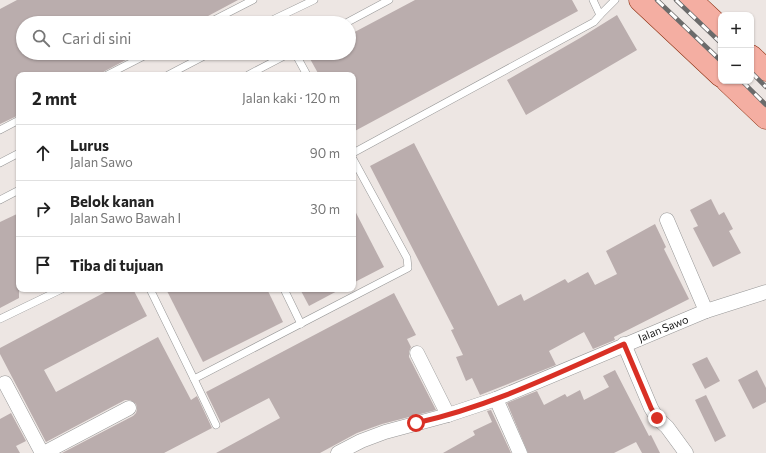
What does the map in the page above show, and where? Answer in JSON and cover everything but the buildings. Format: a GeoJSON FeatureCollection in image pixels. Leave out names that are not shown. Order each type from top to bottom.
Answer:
{"type":"FeatureCollection","features":[{"type":"Feature","properties":{"kind":"main road"},"geometry":{"type":"LineString","coordinates":[[640,0],[718,73]]}},
{"type":"Feature","properties":{"kind":"main road"},"geometry":{"type":"LineString","coordinates":[[691,0],[718,25]]}},
{"type":"Feature","properties":{"kind":"main road"},"geometry":{"type":"LineString","coordinates":[[754,59],[766,70]]}},
{"type":"Feature","properties":{"kind":"main road"},"geometry":{"type":"LineString","coordinates":[[730,84],[766,118]]}},
{"type":"Feature","properties":{"kind":"street"},"geometry":{"type":"LineString","coordinates":[[667,220],[706,311]]}},
{"type":"Feature","properties":{"kind":"street","name":"Jalan Sawo"},"geometry":{"type":"LineString","coordinates":[[338,453],[361,441],[385,432],[448,415],[496,399],[624,344],[706,311],[766,292]]}},
{"type":"Feature","properties":{"kind":"street"},"geometry":{"type":"LineString","coordinates":[[624,344],[651,408],[657,418],[667,427],[686,453]]}},
{"type":"Feature","properties":{"kind":"street"},"geometry":{"type":"LineString","coordinates":[[417,353],[448,415]]}},
{"type":"Feature","properties":{"kind":"street"},"geometry":{"type":"LineString","coordinates":[[5,383],[43,453],[129,408]]}},
{"type":"Feature","properties":{"kind":"street"},"geometry":{"type":"LineString","coordinates":[[496,399],[520,453]]}},
{"type":"Feature","properties":{"kind":"lane"},"geometry":{"type":"LineString","coordinates":[[222,16],[253,0]]}},
{"type":"Feature","properties":{"kind":"lane"},"geometry":{"type":"LineString","coordinates":[[285,16],[314,0]]}},
{"type":"Feature","properties":{"kind":"lane"},"geometry":{"type":"LineString","coordinates":[[356,18],[389,0]]}},
{"type":"Feature","properties":{"kind":"lane"},"geometry":{"type":"LineString","coordinates":[[593,0],[600,15]]}},
{"type":"Feature","properties":{"kind":"lane"},"geometry":{"type":"LineString","coordinates":[[356,151],[594,22],[615,0]]}},
{"type":"Feature","properties":{"kind":"lane"},"geometry":{"type":"LineString","coordinates":[[113,72],[136,60]]}},
{"type":"Feature","properties":{"kind":"lane"},"geometry":{"type":"LineString","coordinates":[[175,72],[197,60]]}},
{"type":"Feature","properties":{"kind":"lane"},"geometry":{"type":"LineString","coordinates":[[254,72],[277,60]]}},
{"type":"Feature","properties":{"kind":"lane"},"geometry":{"type":"LineString","coordinates":[[299,60],[305,72]]}},
{"type":"Feature","properties":{"kind":"lane"},"geometry":{"type":"LineString","coordinates":[[0,130],[16,122]]}},
{"type":"Feature","properties":{"kind":"lane"},"geometry":{"type":"LineString","coordinates":[[1,160],[16,154]]}},
{"type":"Feature","properties":{"kind":"lane"},"geometry":{"type":"LineString","coordinates":[[194,379],[408,268],[407,258],[356,164]]}},
{"type":"Feature","properties":{"kind":"lane"},"geometry":{"type":"LineString","coordinates":[[0,200],[16,192]]}},
{"type":"Feature","properties":{"kind":"lane"},"geometry":{"type":"LineString","coordinates":[[0,319],[56,292]]}},
{"type":"Feature","properties":{"kind":"lane"},"geometry":{"type":"LineString","coordinates":[[151,292],[216,425]]}},
{"type":"Feature","properties":{"kind":"lane"},"geometry":{"type":"LineString","coordinates":[[286,292],[302,324]]}},
{"type":"Feature","properties":{"kind":"railway"},"geometry":{"type":"LineString","coordinates":[[657,0],[718,58]]}},
{"type":"Feature","properties":{"kind":"railway"},"geometry":{"type":"LineString","coordinates":[[676,0],[718,40]]}},
{"type":"Feature","properties":{"kind":"railway"},"geometry":{"type":"LineString","coordinates":[[754,75],[766,87]]}},
{"type":"Feature","properties":{"kind":"railway"},"geometry":{"type":"LineString","coordinates":[[745,84],[766,105]]}},
{"type":"Feature","properties":{"kind":"route"},"geometry":{"type":"LineString","coordinates":[[416,423],[440,418],[496,399],[624,344],[651,408],[657,418]]}}]}
